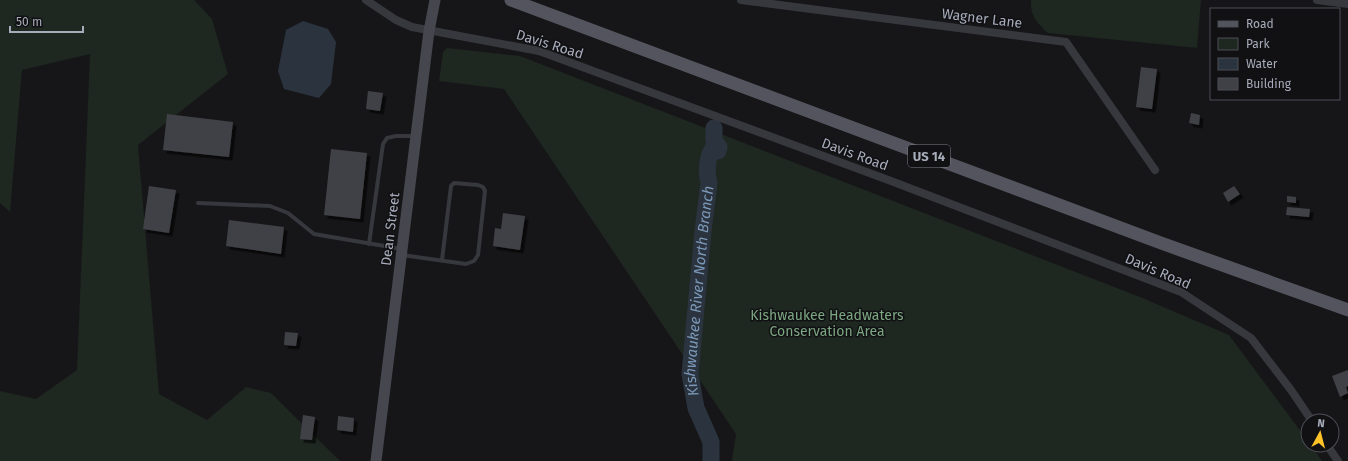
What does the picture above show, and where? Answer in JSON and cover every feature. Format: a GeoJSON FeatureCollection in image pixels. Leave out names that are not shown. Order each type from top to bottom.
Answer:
{"type":"FeatureCollection","features":[{"type":"Feature","properties":{"kind":"main road","name":"US 14"},"geometry":{"type":"LineString","coordinates":[[511,0],[1161,243],[1348,310]]}},
{"type":"Feature","properties":{"kind":"street","name":"Davis Road"},"geometry":{"type":"LineString","coordinates":[[366,0],[396,20],[412,27],[539,51],[898,184],[1181,292],[1251,338],[1307,413]]}},
{"type":"Feature","properties":{"kind":"street","name":"Dean Street"},"geometry":{"type":"LineString","coordinates":[[376,461],[429,31],[435,0]]}},
{"type":"Feature","properties":{"kind":"street","name":"Wagner Lane"},"geometry":{"type":"LineString","coordinates":[[740,0],[1066,42],[1155,170]]}},
{"type":"Feature","properties":{"kind":"street"},"geometry":{"type":"LineString","coordinates":[[1317,0],[1348,4]]}},
{"type":"Feature","properties":{"kind":"lane"},"geometry":{"type":"LineString","coordinates":[[369,244],[383,144],[387,138],[416,136]]}},
{"type":"Feature","properties":{"kind":"lane"},"geometry":{"type":"LineString","coordinates":[[198,203],[270,206],[288,213],[314,234],[369,244],[402,252],[442,260],[466,264],[474,261],[478,255],[485,191],[483,187],[478,185],[454,183],[450,186],[442,260]]}},
{"type":"Feature","properties":{"kind":"green space"},"geometry":{"type":"Polygon","coordinates":[[[0,0],[194,0],[212,19],[228,74],[138,145],[159,394],[207,420],[246,387],[271,393],[340,461],[0,461],[0,391],[36,399],[77,370],[90,54],[22,70],[10,212],[0,203],[0,0]]]}},
{"type":"Feature","properties":{"kind":"green space"},"geometry":{"type":"Polygon","coordinates":[[[1031,0],[1201,0],[1197,48],[1048,33],[1035,19],[1031,6],[1031,0]]]}},
{"type":"Feature","properties":{"kind":"green space","name":"Kishwaukee Headwaters Conservation Area"},"geometry":{"type":"Polygon","coordinates":[[[447,48],[520,56],[1140,297],[1229,335],[1300,430],[1300,453],[1316,453],[1322,461],[732,461],[736,434],[504,89],[439,81],[443,52],[447,48]]]}},
{"type":"Feature","properties":{"kind":"water"},"geometry":{"type":"Polygon","coordinates":[[[303,21],[328,29],[336,42],[331,84],[319,98],[284,89],[278,71],[286,30],[303,21]]]}},
{"type":"Feature","properties":{"kind":"building"},"geometry":{"type":"Polygon","coordinates":[[[1141,67],[1157,69],[1152,109],[1136,107],[1141,67]]]}},
{"type":"Feature","properties":{"kind":"building"},"geometry":{"type":"Polygon","coordinates":[[[368,91],[383,93],[380,111],[366,109],[368,91]]]}},
{"type":"Feature","properties":{"kind":"building"},"geometry":{"type":"Polygon","coordinates":[[[1191,113],[1200,115],[1199,125],[1189,123],[1191,113]]]}},
{"type":"Feature","properties":{"kind":"building"},"geometry":{"type":"Polygon","coordinates":[[[167,114],[233,122],[229,157],[163,150],[167,114]]]}},
{"type":"Feature","properties":{"kind":"building"},"geometry":{"type":"Polygon","coordinates":[[[331,149],[367,153],[360,219],[324,215],[331,149]]]}},
{"type":"Feature","properties":{"kind":"building"},"geometry":{"type":"Polygon","coordinates":[[[149,186],[176,190],[169,233],[143,229],[149,186]]]}},
{"type":"Feature","properties":{"kind":"building"},"geometry":{"type":"Polygon","coordinates":[[[1234,186],[1240,194],[1228,202],[1223,193],[1234,186]]]}},
{"type":"Feature","properties":{"kind":"building"},"geometry":{"type":"Polygon","coordinates":[[[1287,196],[1296,197],[1296,203],[1287,202],[1287,196]]]}},
{"type":"Feature","properties":{"kind":"building"},"geometry":{"type":"Polygon","coordinates":[[[1287,207],[1310,209],[1309,217],[1286,215],[1287,207]]]}},
{"type":"Feature","properties":{"kind":"building"},"geometry":{"type":"Polygon","coordinates":[[[503,213],[525,216],[520,250],[493,246],[495,228],[501,229],[503,213]]]}},
{"type":"Feature","properties":{"kind":"building"},"geometry":{"type":"Polygon","coordinates":[[[229,220],[284,227],[281,254],[226,246],[229,220]]]}},
{"type":"Feature","properties":{"kind":"building"},"geometry":{"type":"Polygon","coordinates":[[[285,332],[298,333],[296,346],[284,345],[285,332]]]}},
{"type":"Feature","properties":{"kind":"building"},"geometry":{"type":"Polygon","coordinates":[[[1348,370],[1348,386],[1346,387],[1348,393],[1340,397],[1332,376],[1348,370]]]}},
{"type":"Feature","properties":{"kind":"building"},"geometry":{"type":"Polygon","coordinates":[[[303,415],[315,417],[312,440],[300,439],[303,415]]]}},
{"type":"Feature","properties":{"kind":"building"},"geometry":{"type":"Polygon","coordinates":[[[338,416],[354,418],[353,432],[337,430],[338,416]]]}},
{"type":"Feature","properties":{"kind":"waterway","name":"Kishwaukee River North Branch"},"geometry":{"type":"LineString","coordinates":[[711,461],[711,442],[696,408],[690,374],[703,231],[709,183],[708,162],[712,150],[718,151],[719,147],[714,141],[714,128]]}}]}
